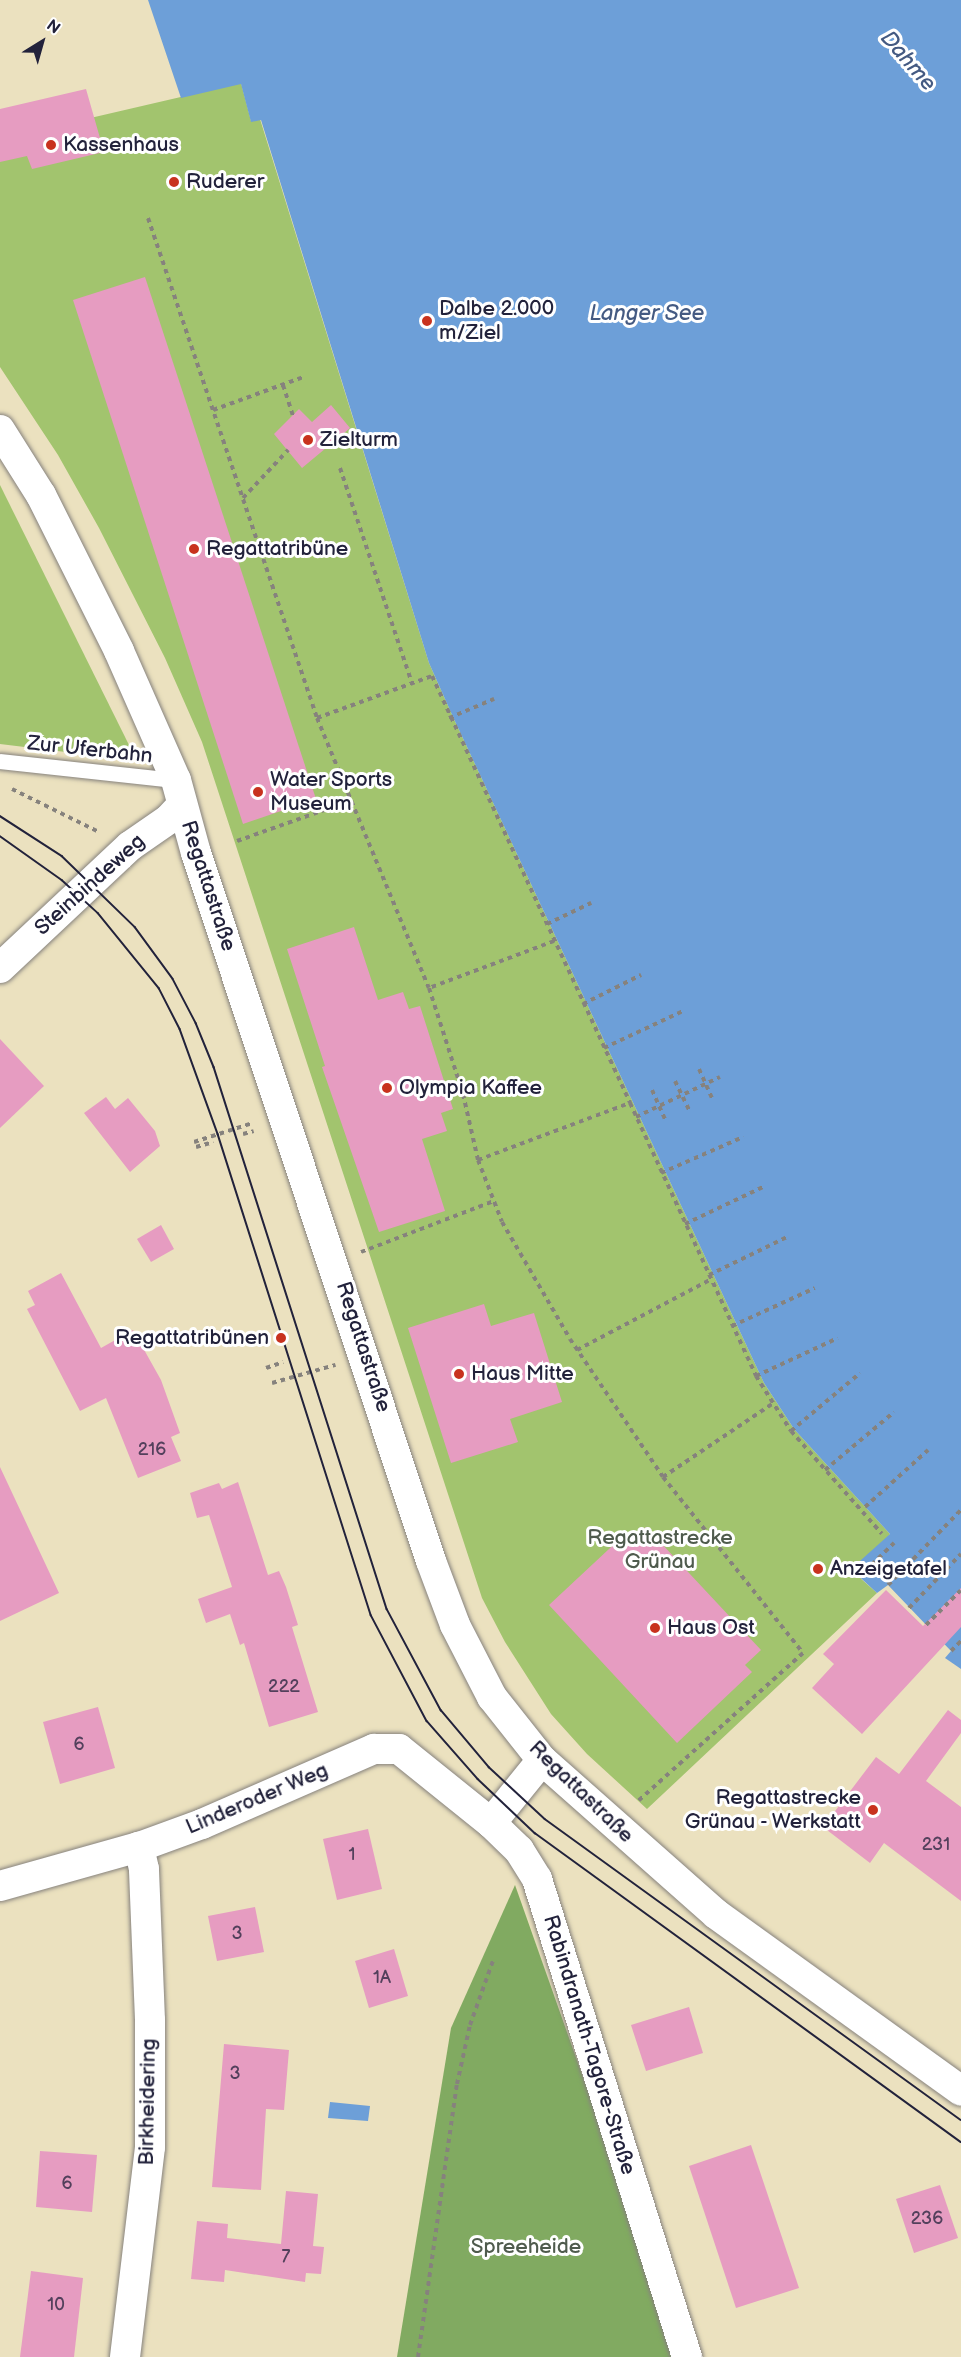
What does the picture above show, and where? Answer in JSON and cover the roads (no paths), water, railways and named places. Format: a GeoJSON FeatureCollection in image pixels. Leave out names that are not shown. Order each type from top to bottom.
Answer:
{"type":"FeatureCollection","features":[{"type":"Feature","properties":{"kind":"street","name":"Regattastraße"},"geometry":{"type":"LineString","coordinates":[[0,430],[41,495],[119,651],[179,793],[455,1625],[492,1697],[542,1760],[716,1914],[961,2091]]}},
{"type":"Feature","properties":{"kind":"street","name":"Steinbindeweg"},"geometry":{"type":"LineString","coordinates":[[0,968],[130,846],[169,819],[179,793]]}},
{"type":"Feature","properties":{"kind":"street","name":"Linderoder Weg"},"geometry":{"type":"LineString","coordinates":[[0,1886],[139,1847],[374,1749],[399,1749],[491,1823]]}},
{"type":"Feature","properties":{"kind":"street"},"geometry":{"type":"LineString","coordinates":[[491,1823],[542,1760]]}},
{"type":"Feature","properties":{"kind":"street","name":"Rabindranath-Tagore-Straße"},"geometry":{"type":"LineString","coordinates":[[491,1823],[519,1850],[537,1879],[687,2357]]}},
{"type":"Feature","properties":{"kind":"street","name":"Birkheidering"},"geometry":{"type":"LineString","coordinates":[[125,2357],[150,2147],[150,2020],[144,1869],[139,1847]]}},
{"type":"Feature","properties":{"kind":"lane","name":"Zur Uferbahn"},"geometry":{"type":"LineString","coordinates":[[0,761],[179,793]]}},
{"type":"Feature","properties":{"kind":"water","name":"Langer See"},"geometry":{"type":"Polygon","coordinates":[[[148,0],[961,0],[961,1669],[945,1658],[951,1651],[888,1585],[877,1593],[851,1569],[890,1534],[794,1429],[764,1383],[453,717],[429,663],[261,120],[251,122],[241,84],[181,98],[148,0]]]}},
{"type":"Feature","properties":{"kind":"water"},"geometry":{"type":"Polygon","coordinates":[[[330,2102],[370,2106],[368,2121],[328,2118],[330,2102]]]}},
{"type":"Feature","properties":{"kind":"tram line"},"geometry":{"type":"LineString","coordinates":[[0,816],[62,856],[135,927],[173,979],[196,1023],[214,1067],[387,1609],[441,1710],[489,1767],[545,1819],[961,2120]]}},
{"type":"Feature","properties":{"kind":"tram line"},"geometry":{"type":"LineString","coordinates":[[0,836],[62,880],[98,913],[159,988],[180,1029],[218,1134],[371,1615],[427,1721],[478,1779],[535,1833],[961,2142]]}},
{"type":"Feature","properties":{"kind":"place","name":"Kassenhaus"},"geometry":{"type":"Point","coordinates":[51,145]}},
{"type":"Feature","properties":{"kind":"place","name":"Ruderer"},"geometry":{"type":"Point","coordinates":[174,182]}},
{"type":"Feature","properties":{"kind":"place","name":"Dalbe 2.000 m/Ziel"},"geometry":{"type":"Point","coordinates":[427,321]}},
{"type":"Feature","properties":{"kind":"place","name":"Zielturm"},"geometry":{"type":"Point","coordinates":[308,440]}},
{"type":"Feature","properties":{"kind":"place","name":"Regattatribüne"},"geometry":{"type":"Point","coordinates":[194,549]}},
{"type":"Feature","properties":{"kind":"place","name":"Water Sports Museum"},"geometry":{"type":"Point","coordinates":[258,792]}},
{"type":"Feature","properties":{"kind":"place","name":"Olympia Kaffee"},"geometry":{"type":"Point","coordinates":[387,1088]}},
{"type":"Feature","properties":{"kind":"place","name":"Regattatribünen"},"geometry":{"type":"Point","coordinates":[281,1338]}},
{"type":"Feature","properties":{"kind":"place","name":"Haus Mitte"},"geometry":{"type":"Point","coordinates":[459,1374]}},
{"type":"Feature","properties":{"kind":"place","name":"Anzeigetafel"},"geometry":{"type":"Point","coordinates":[818,1569]}},
{"type":"Feature","properties":{"kind":"place","name":"Haus Ost"},"geometry":{"type":"Point","coordinates":[655,1628]}},
{"type":"Feature","properties":{"kind":"place","name":"Regattastrecke Grünau - Werkstatt"},"geometry":{"type":"Point","coordinates":[873,1810]}},
{"type":"Feature","properties":{"kind":"water label","name":"Dahme"},"geometry":{"type":"Point","coordinates":[908,61]}},
{"type":"Feature","properties":{"kind":"park label","name":"Regattastrecke Grünau"},"geometry":{"type":"Point","coordinates":[660,1550]}},
{"type":"Feature","properties":{"kind":"park label","name":"Spreeheide"},"geometry":{"type":"Point","coordinates":[526,2247]}}]}
